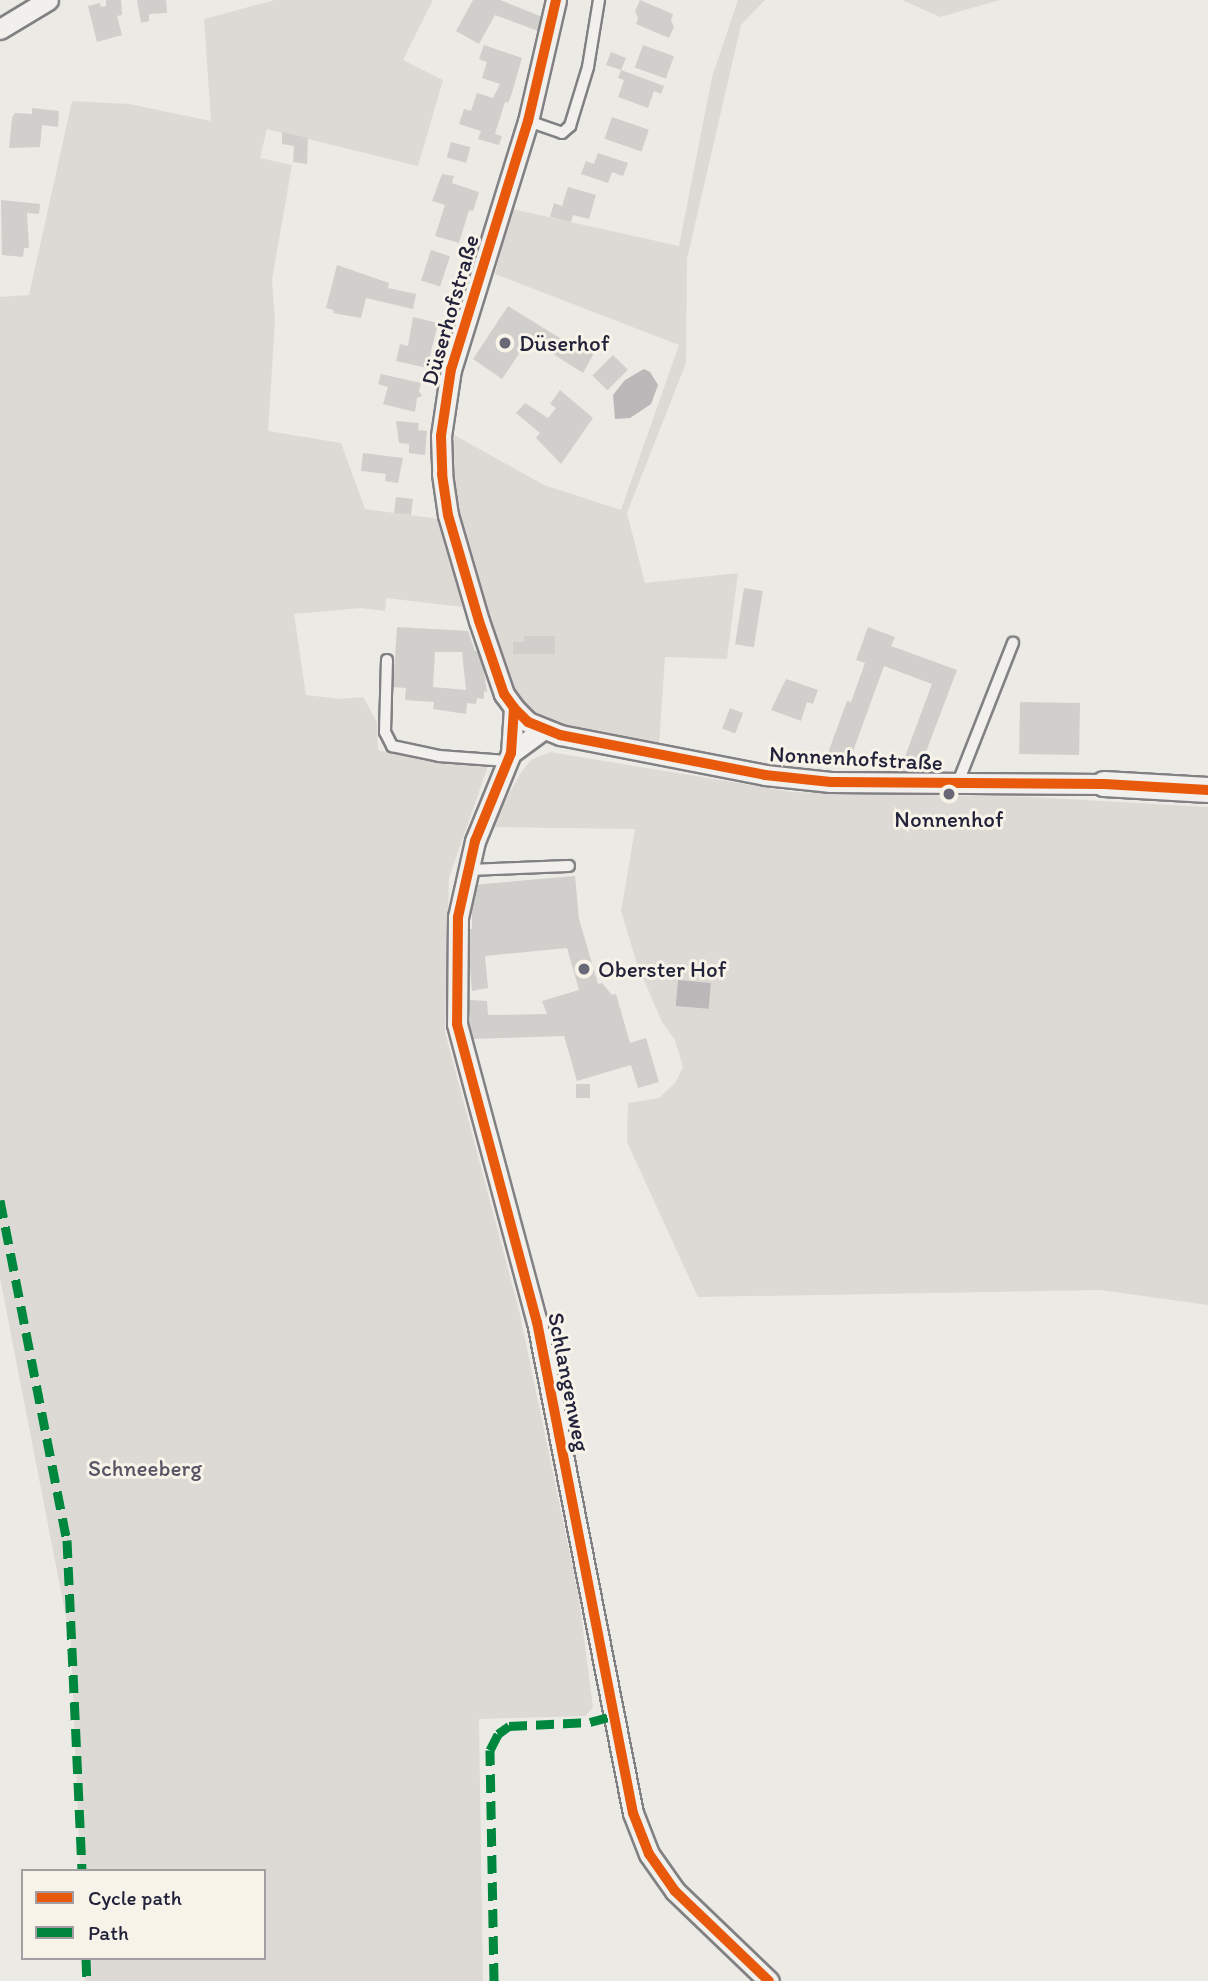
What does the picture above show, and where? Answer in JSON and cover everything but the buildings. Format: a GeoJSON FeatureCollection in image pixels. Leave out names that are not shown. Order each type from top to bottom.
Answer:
{"type":"FeatureCollection","features":[{"type":"Feature","properties":{"kind":"street"},"geometry":{"type":"LineString","coordinates":[[0,29],[48,0]]}},
{"type":"Feature","properties":{"kind":"street","name":"Düserhofstraße"},"geometry":{"type":"LineString","coordinates":[[514,708],[504,694],[479,621],[448,515],[442,474],[441,436],[451,369],[527,121],[556,0]]}},
{"type":"Feature","properties":{"kind":"street"},"geometry":{"type":"LineString","coordinates":[[509,757],[514,708]]}},
{"type":"Feature","properties":{"kind":"street","name":"Nonnenhofstraße"},"geometry":{"type":"LineString","coordinates":[[514,708],[528,722],[560,736],[765,775],[831,782],[1104,784],[1208,790]]}},
{"type":"Feature","properties":{"kind":"street"},"geometry":{"type":"LineString","coordinates":[[509,757],[544,729]]}},
{"type":"Feature","properties":{"kind":"street","name":"Schlangenweg"},"geometry":{"type":"LineString","coordinates":[[509,757],[474,841],[458,917],[457,1024],[537,1322],[633,1813],[649,1854],[675,1891],[769,1981]]}},
{"type":"Feature","properties":{"kind":"lane"},"geometry":{"type":"LineString","coordinates":[[527,121],[562,133],[570,126],[588,67],[599,0]]}},
{"type":"Feature","properties":{"kind":"lane"},"geometry":{"type":"LineString","coordinates":[[957,785],[1013,643]]}},
{"type":"Feature","properties":{"kind":"lane"},"geometry":{"type":"LineString","coordinates":[[387,660],[385,732],[392,746],[439,756],[509,757]]}},
{"type":"Feature","properties":{"kind":"lane"},"geometry":{"type":"LineString","coordinates":[[468,870],[569,866]]}},
{"type":"Feature","properties":{"kind":"green space","name":"Schneeberg"},"geometry":{"type":"Polygon","coordinates":[[[275,0],[433,0],[403,60],[443,80],[418,166],[267,129],[260,158],[292,165],[272,280],[275,322],[268,431],[341,443],[365,509],[439,519],[463,607],[386,598],[385,611],[361,608],[294,614],[306,695],[341,699],[363,697],[377,722],[378,750],[422,760],[488,766],[449,878],[445,1032],[519,1310],[579,1598],[593,1708],[585,1716],[479,1719],[483,1981],[85,1981],[84,1960],[266,1960],[266,1869],[80,1869],[71,1643],[0,1278],[0,297],[29,295],[72,101],[129,104],[211,121],[204,19],[275,0]]]}},
{"type":"Feature","properties":{"kind":"green space"},"geometry":{"type":"Polygon","coordinates":[[[738,0],[765,0],[741,25],[687,259],[686,363],[627,513],[645,583],[738,573],[727,659],[665,657],[659,746],[560,726],[539,717],[522,703],[504,674],[462,532],[451,487],[451,455],[454,435],[544,485],[621,510],[679,345],[495,274],[512,209],[679,246],[712,77],[738,0]]]}},
{"type":"Feature","properties":{"kind":"green space"},"geometry":{"type":"Polygon","coordinates":[[[902,0],[1000,0],[940,17],[902,0]]]}},
{"type":"Feature","properties":{"kind":"green space"},"geometry":{"type":"Polygon","coordinates":[[[550,752],[792,792],[1032,797],[1208,807],[1208,1305],[1100,1290],[698,1297],[627,1142],[628,1103],[659,1098],[675,1083],[683,1067],[675,1040],[662,1022],[637,964],[621,911],[635,829],[491,827],[520,774],[531,760],[550,752]]]}},
{"type":"Feature","properties":{"kind":"shaded area"},"geometry":{"type":"Polygon","coordinates":[[[644,369],[650,372],[658,385],[651,404],[630,418],[615,419],[613,395],[625,380],[644,369]]]}},
{"type":"Feature","properties":{"kind":"shaded area"},"geometry":{"type":"Polygon","coordinates":[[[678,980],[711,983],[709,1009],[676,1006],[678,980]]]}},
{"type":"Feature","properties":{"kind":"marked path"},"geometry":{"type":"LineString","coordinates":[[0,1200],[67,1540],[82,1869]]}},
{"type":"Feature","properties":{"kind":"marked path"},"geometry":{"type":"LineString","coordinates":[[494,1981],[490,1750],[498,1734],[509,1726],[590,1722],[612,1716]]}},
{"type":"Feature","properties":{"kind":"marked path"},"geometry":{"type":"LineString","coordinates":[[86,1960],[87,1981]]}},
{"type":"Feature","properties":{"kind":"cycle path"},"geometry":{"type":"LineString","coordinates":[[556,0],[528,121],[451,369],[441,436],[442,474],[448,515],[479,621],[504,694],[514,708],[528,722],[560,735],[765,775],[831,782],[1104,784],[1208,790]]}},
{"type":"Feature","properties":{"kind":"cycle path"},"geometry":{"type":"LineString","coordinates":[[514,708],[511,753],[475,841],[458,917],[457,1024],[537,1322],[633,1813],[649,1854],[675,1891],[769,1981]]}},
{"type":"Feature","properties":{"kind":"place","name":"Düserhof"},"geometry":{"type":"Point","coordinates":[505,343]}},
{"type":"Feature","properties":{"kind":"place","name":"Nonnenhof"},"geometry":{"type":"Point","coordinates":[949,794]}},
{"type":"Feature","properties":{"kind":"place","name":"Oberster Hof"},"geometry":{"type":"Point","coordinates":[584,969]}}]}
